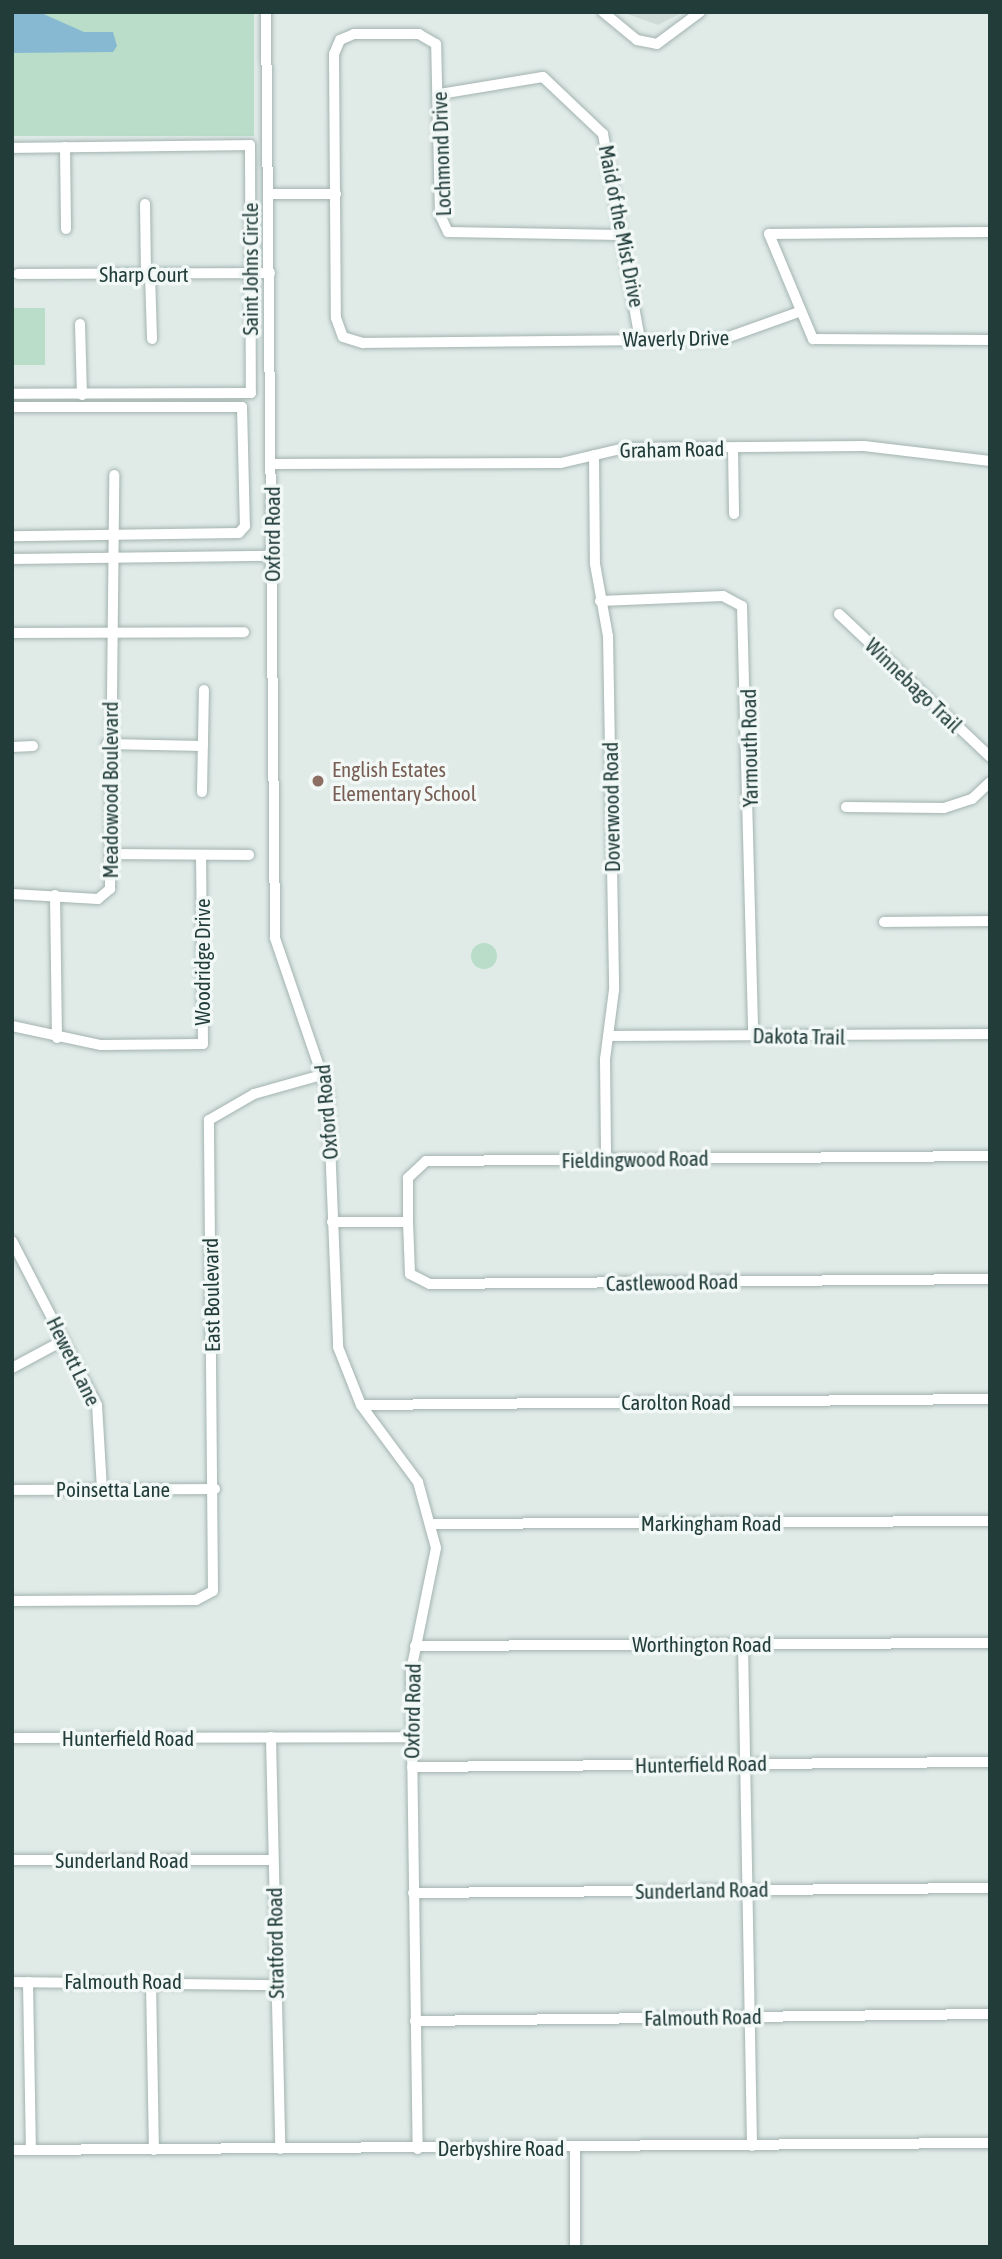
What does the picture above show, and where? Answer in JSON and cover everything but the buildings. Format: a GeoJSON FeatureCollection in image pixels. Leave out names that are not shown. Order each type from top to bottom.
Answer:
{"type":"FeatureCollection","features":[{"type":"Feature","properties":{"kind":"street","name":"Oxford Road"},"geometry":{"type":"LineString","coordinates":[[266,12],[270,194],[275,938],[325,1074],[338,1347],[361,1405],[418,1482],[433,1524],[436,1571],[415,1646],[411,1737],[418,2148]]}},
{"type":"Feature","properties":{"kind":"street"},"geometry":{"type":"LineString","coordinates":[[603,12],[637,40],[657,44],[700,12]]}},
{"type":"Feature","properties":{"kind":"street","name":"Lochmond Drive"},"geometry":{"type":"LineString","coordinates":[[336,194],[334,54],[340,40],[354,34],[429,37],[438,52],[440,215],[448,232],[621,235]]}},
{"type":"Feature","properties":{"kind":"street","name":"Maid of the Mist Drive"},"geometry":{"type":"LineString","coordinates":[[440,94],[483,91],[532,74],[553,83],[608,141],[640,340]]}},
{"type":"Feature","properties":{"kind":"street","name":"Saint Johns Circle"},"geometry":{"type":"LineString","coordinates":[[250,145],[250,393]]}},
{"type":"Feature","properties":{"kind":"street"},"geometry":{"type":"LineString","coordinates":[[12,148],[269,146]]}},
{"type":"Feature","properties":{"kind":"street"},"geometry":{"type":"LineString","coordinates":[[65,147],[66,229]]}},
{"type":"Feature","properties":{"kind":"street"},"geometry":{"type":"LineString","coordinates":[[270,194],[336,194]]}},
{"type":"Feature","properties":{"kind":"street","name":"Waverly Drive"},"geometry":{"type":"LineString","coordinates":[[336,194],[336,318],[343,337],[363,342],[743,337],[799,312]]}},
{"type":"Feature","properties":{"kind":"street"},"geometry":{"type":"LineString","coordinates":[[145,204],[152,339]]}},
{"type":"Feature","properties":{"kind":"street"},"geometry":{"type":"LineString","coordinates":[[990,232],[769,234],[808,334],[823,341],[990,340]]}},
{"type":"Feature","properties":{"kind":"street","name":"Sharp Court"},"geometry":{"type":"LineString","coordinates":[[18,274],[270,274]]}},
{"type":"Feature","properties":{"kind":"street"},"geometry":{"type":"LineString","coordinates":[[80,324],[82,395]]}},
{"type":"Feature","properties":{"kind":"street"},"geometry":{"type":"LineString","coordinates":[[12,394],[270,394]]}},
{"type":"Feature","properties":{"kind":"street"},"geometry":{"type":"LineString","coordinates":[[12,407],[242,407],[244,530],[12,536]]}},
{"type":"Feature","properties":{"kind":"street","name":"Graham Road"},"geometry":{"type":"LineString","coordinates":[[272,464],[561,463],[625,448],[864,446],[990,461]]}},
{"type":"Feature","properties":{"kind":"street"},"geometry":{"type":"LineString","coordinates":[[733,448],[734,514]]}},
{"type":"Feature","properties":{"kind":"street","name":"Doverwood Road"},"geometry":{"type":"LineString","coordinates":[[594,455],[600,601],[609,705],[614,990],[608,1036],[606,1160]]}},
{"type":"Feature","properties":{"kind":"street","name":"Meadowood Boulevard"},"geometry":{"type":"LineString","coordinates":[[12,894],[98,899],[110,889],[107,744],[113,632],[114,475]]}},
{"type":"Feature","properties":{"kind":"street"},"geometry":{"type":"LineString","coordinates":[[12,559],[272,556]]}},
{"type":"Feature","properties":{"kind":"street","name":"Yarmouth Road"},"geometry":{"type":"LineString","coordinates":[[600,601],[723,596],[742,606],[747,620],[752,1035]]}},
{"type":"Feature","properties":{"kind":"street","name":"Winnebago Trail"},"geometry":{"type":"LineString","coordinates":[[839,614],[990,757]]}},
{"type":"Feature","properties":{"kind":"street"},"geometry":{"type":"LineString","coordinates":[[12,633],[244,632]]}},
{"type":"Feature","properties":{"kind":"street"},"geometry":{"type":"LineString","coordinates":[[202,792],[204,690]]}},
{"type":"Feature","properties":{"kind":"street"},"geometry":{"type":"LineString","coordinates":[[107,744],[203,746]]}},
{"type":"Feature","properties":{"kind":"street"},"geometry":{"type":"LineString","coordinates":[[12,747],[33,746]]}},
{"type":"Feature","properties":{"kind":"street"},"geometry":{"type":"LineString","coordinates":[[846,807],[944,808],[972,799],[990,782]]}},
{"type":"Feature","properties":{"kind":"street"},"geometry":{"type":"LineString","coordinates":[[110,854],[249,855]]}},
{"type":"Feature","properties":{"kind":"street","name":"Woodridge Drive"},"geometry":{"type":"LineString","coordinates":[[12,1026],[57,1038],[203,1044],[201,855]]}},
{"type":"Feature","properties":{"kind":"street"},"geometry":{"type":"LineString","coordinates":[[55,895],[57,1038]]}},
{"type":"Feature","properties":{"kind":"street"},"geometry":{"type":"LineString","coordinates":[[884,922],[990,921]]}},
{"type":"Feature","properties":{"kind":"street","name":"Dakota Trail"},"geometry":{"type":"LineString","coordinates":[[608,1036],[990,1034]]}},
{"type":"Feature","properties":{"kind":"street","name":"East Boulevard"},"geometry":{"type":"LineString","coordinates":[[12,1601],[209,1596],[215,1584],[215,1489],[208,1119],[254,1094],[325,1074]]}},
{"type":"Feature","properties":{"kind":"street","name":"Fieldingwood Road"},"geometry":{"type":"LineString","coordinates":[[408,1222],[408,1178],[420,1163],[990,1156]]}},
{"type":"Feature","properties":{"kind":"street"},"geometry":{"type":"LineString","coordinates":[[332,1222],[408,1222]]}},
{"type":"Feature","properties":{"kind":"street","name":"Castlewood Road"},"geometry":{"type":"LineString","coordinates":[[408,1222],[410,1274],[430,1284],[990,1279]]}},
{"type":"Feature","properties":{"kind":"street","name":"Hewett Lane"},"geometry":{"type":"LineString","coordinates":[[13,1245],[97,1405],[102,1489]]}},
{"type":"Feature","properties":{"kind":"street"},"geometry":{"type":"LineString","coordinates":[[12,1368],[64,1340]]}},
{"type":"Feature","properties":{"kind":"street","name":"Carolton Road"},"geometry":{"type":"LineString","coordinates":[[361,1405],[990,1399]]}},
{"type":"Feature","properties":{"kind":"street","name":"Poinsetta Lane"},"geometry":{"type":"LineString","coordinates":[[12,1490],[215,1489]]}},
{"type":"Feature","properties":{"kind":"street","name":"Markingham Road"},"geometry":{"type":"LineString","coordinates":[[433,1524],[990,1521]]}},
{"type":"Feature","properties":{"kind":"street","name":"Worthington Road"},"geometry":{"type":"LineString","coordinates":[[415,1646],[990,1643]]}},
{"type":"Feature","properties":{"kind":"street"},"geometry":{"type":"LineString","coordinates":[[743,1644],[752,2146]]}},
{"type":"Feature","properties":{"kind":"street","name":"Stratford Road"},"geometry":{"type":"LineString","coordinates":[[271,1737],[280,2149]]}},
{"type":"Feature","properties":{"kind":"street","name":"Hunterfield Road"},"geometry":{"type":"LineString","coordinates":[[12,1738],[411,1737]]}},
{"type":"Feature","properties":{"kind":"street","name":"Hunterfield Road"},"geometry":{"type":"LineString","coordinates":[[412,1767],[990,1762]]}},
{"type":"Feature","properties":{"kind":"street","name":"Sunderland Road"},"geometry":{"type":"LineString","coordinates":[[12,1860],[273,1860]]}},
{"type":"Feature","properties":{"kind":"street","name":"Sunderland Road"},"geometry":{"type":"LineString","coordinates":[[413,1893],[990,1888]]}},
{"type":"Feature","properties":{"kind":"street","name":"Falmouth Road"},"geometry":{"type":"LineString","coordinates":[[12,1982],[151,1982],[276,1986]]}},
{"type":"Feature","properties":{"kind":"street"},"geometry":{"type":"LineString","coordinates":[[29,1982],[31,2150]]}},
{"type":"Feature","properties":{"kind":"street"},"geometry":{"type":"LineString","coordinates":[[151,1982],[154,2150]]}},
{"type":"Feature","properties":{"kind":"street","name":"Falmouth Road"},"geometry":{"type":"LineString","coordinates":[[415,2021],[990,2014]]}},
{"type":"Feature","properties":{"kind":"street","name":"Derbyshire Road"},"geometry":{"type":"LineString","coordinates":[[12,2150],[990,2143]]}},
{"type":"Feature","properties":{"kind":"street"},"geometry":{"type":"LineString","coordinates":[[575,2148],[575,2247]]}},
{"type":"Feature","properties":{"kind":"shaded area"},"geometry":{"type":"Polygon","coordinates":[[[622,12],[683,12],[658,25],[622,12]]]}},
{"type":"Feature","properties":{"kind":"green space"},"geometry":{"type":"Polygon","coordinates":[[[12,12],[254,12],[254,136],[12,136],[12,12]]]}},
{"type":"Feature","properties":{"kind":"green space"},"geometry":{"type":"Polygon","coordinates":[[[12,308],[45,308],[45,365],[12,365],[12,308]]]}},
{"type":"Feature","properties":{"kind":"green space"},"geometry":{"type":"Polygon","coordinates":[[[484,943],[493,947],[497,956],[493,965],[484,969],[475,965],[471,956],[475,947],[484,943]]]}},
{"type":"Feature","properties":{"kind":"water"},"geometry":{"type":"Polygon","coordinates":[[[12,12],[39,12],[84,32],[113,32],[117,46],[113,52],[12,53],[12,12]]]}},
{"type":"Feature","properties":{"kind":"place","name":"English Estates Elementary School"},"geometry":{"type":"Point","coordinates":[318,781]}}]}
